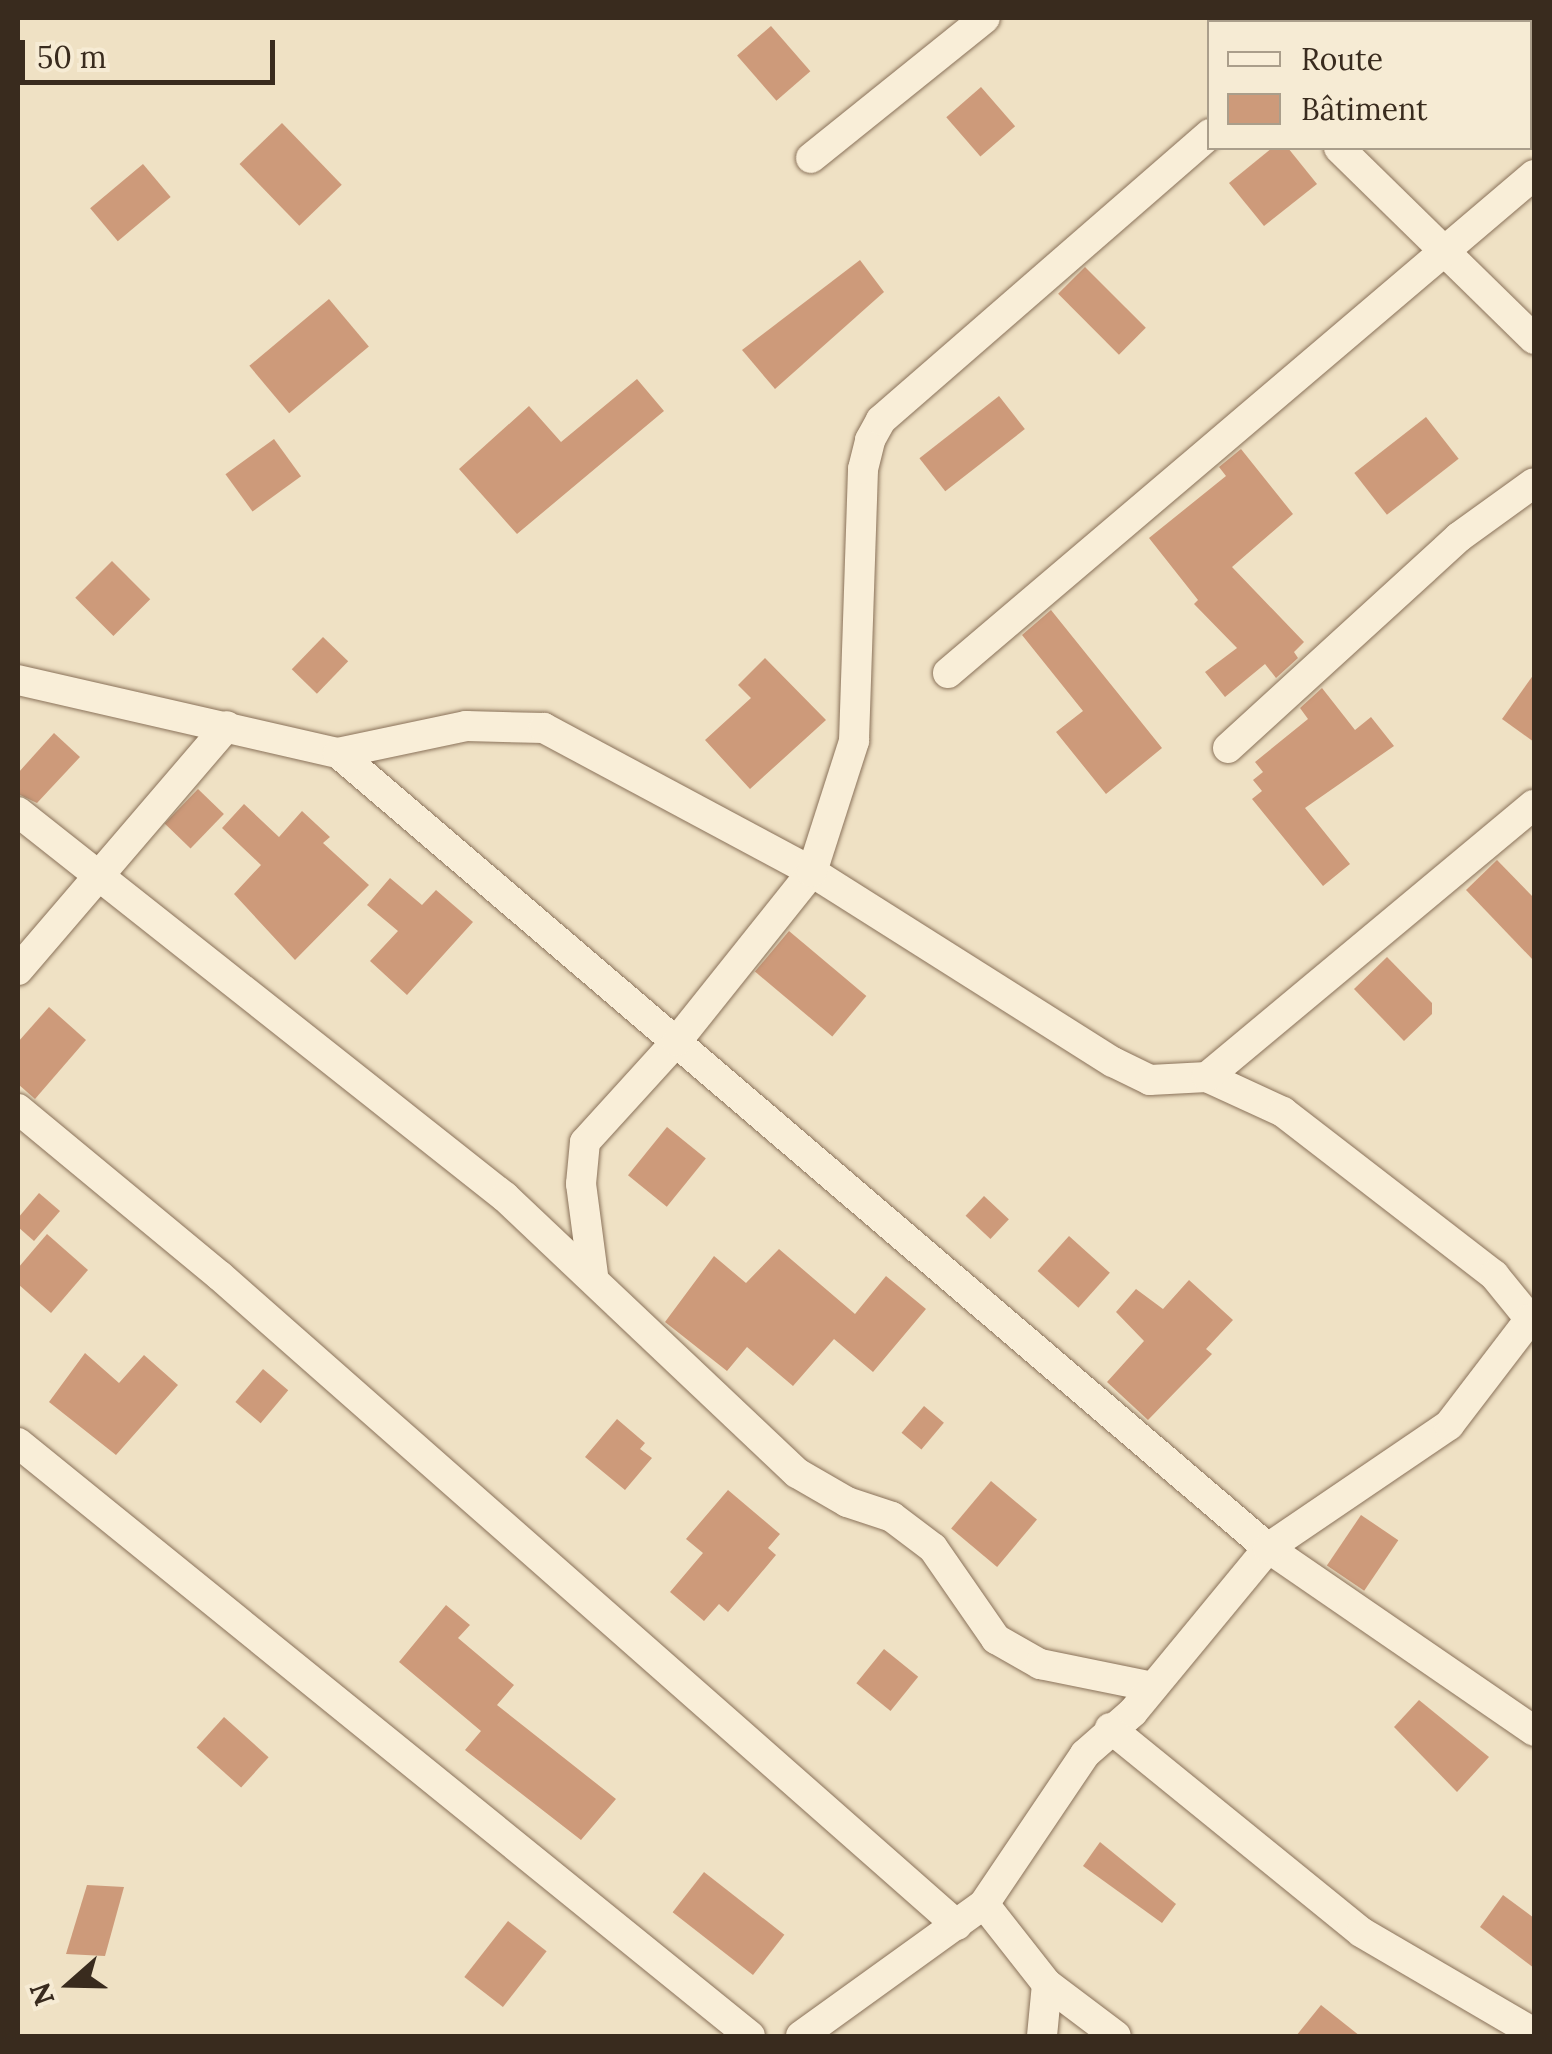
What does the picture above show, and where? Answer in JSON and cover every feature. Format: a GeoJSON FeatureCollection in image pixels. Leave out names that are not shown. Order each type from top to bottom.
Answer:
{"type":"FeatureCollection","features":[{"type":"Feature","properties":{"kind":"street"},"geometry":{"type":"LineString","coordinates":[[811,158],[986,18]]}},
{"type":"Feature","properties":{"kind":"street"},"geometry":{"type":"LineString","coordinates":[[593,1274],[580,1184],[585,1142],[678,1041],[812,872],[854,741],[862,469],[870,440],[881,420],[1207,137]]}},
{"type":"Feature","properties":{"kind":"street"},"geometry":{"type":"LineString","coordinates":[[1340,150],[1534,339]]}},
{"type":"Feature","properties":{"kind":"street"},"geometry":{"type":"LineString","coordinates":[[948,674],[1534,175]]}},
{"type":"Feature","properties":{"kind":"street"},"geometry":{"type":"LineString","coordinates":[[1228,748],[1460,537],[1534,484]]}},
{"type":"Feature","properties":{"kind":"street"},"geometry":{"type":"LineString","coordinates":[[18,680],[338,754],[1268,1548],[1534,1730]]}},
{"type":"Feature","properties":{"kind":"street"},"geometry":{"type":"LineString","coordinates":[[18,970],[226,726]]}},
{"type":"Feature","properties":{"kind":"street"},"geometry":{"type":"LineString","coordinates":[[338,754],[466,726],[544,728],[812,872],[1113,1062],[1150,1080],[1207,1078],[1283,1112],[1494,1275],[1532,1322],[1449,1424],[1268,1548],[1153,1687],[1110,1728],[984,1904],[801,2036]]}},
{"type":"Feature","properties":{"kind":"street"},"geometry":{"type":"LineString","coordinates":[[1207,1078],[1534,805]]}},
{"type":"Feature","properties":{"kind":"street"},"geometry":{"type":"LineString","coordinates":[[18,812],[593,1274],[796,1474],[847,1502],[892,1516],[932,1548],[996,1639],[1040,1664],[1153,1687]]}},
{"type":"Feature","properties":{"kind":"street"},"geometry":{"type":"LineString","coordinates":[[18,1109],[220,1276],[957,1925]]}},
{"type":"Feature","properties":{"kind":"street"},"geometry":{"type":"LineString","coordinates":[[18,1444],[750,2036]]}},
{"type":"Feature","properties":{"kind":"street"},"geometry":{"type":"LineString","coordinates":[[1110,1728],[1361,1932],[1534,2033]]}},
{"type":"Feature","properties":{"kind":"street"},"geometry":{"type":"LineString","coordinates":[[984,1904],[1048,1984],[1116,2036]]}},
{"type":"Feature","properties":{"kind":"street"},"geometry":{"type":"LineString","coordinates":[[1042,2036],[1048,1984]]}},
{"type":"Feature","properties":{"kind":"building"},"geometry":{"type":"Polygon","coordinates":[[[771,26],[810,71],[776,101],[737,56],[771,26]]]}},
{"type":"Feature","properties":{"kind":"building"},"geometry":{"type":"Polygon","coordinates":[[[981,87],[1015,126],[980,156],[946,117],[981,87]]]}},
{"type":"Feature","properties":{"kind":"building"},"geometry":{"type":"Polygon","coordinates":[[[282,123],[342,185],[299,226],[240,164],[282,123]]]}},
{"type":"Feature","properties":{"kind":"building"},"geometry":{"type":"Polygon","coordinates":[[[1270,150],[1290,150],[1317,184],[1264,226],[1229,183],[1270,150]]]}},
{"type":"Feature","properties":{"kind":"building"},"geometry":{"type":"Polygon","coordinates":[[[143,164],[171,197],[118,241],[90,208],[143,164]]]}},
{"type":"Feature","properties":{"kind":"building"},"geometry":{"type":"Polygon","coordinates":[[[860,260],[884,292],[775,389],[742,350],[860,260]]]}},
{"type":"Feature","properties":{"kind":"building"},"geometry":{"type":"Polygon","coordinates":[[[1085,267],[1146,328],[1119,355],[1058,294],[1085,267]]]}},
{"type":"Feature","properties":{"kind":"building"},"geometry":{"type":"Polygon","coordinates":[[[329,299],[369,346],[289,413],[249,366],[329,299]]]}},
{"type":"Feature","properties":{"kind":"building"},"geometry":{"type":"Polygon","coordinates":[[[637,379],[664,411],[517,534],[459,469],[529,406],[561,442],[637,379]]]}},
{"type":"Feature","properties":{"kind":"building"},"geometry":{"type":"Polygon","coordinates":[[[999,396],[1025,429],[945,491],[919,458],[999,396]]]}},
{"type":"Feature","properties":{"kind":"building"},"geometry":{"type":"Polygon","coordinates":[[[1426,417],[1459,459],[1387,515],[1354,473],[1426,417]]]}},
{"type":"Feature","properties":{"kind":"building"},"geometry":{"type":"Polygon","coordinates":[[[274,439],[301,476],[252,511],[225,474],[274,439]]]}},
{"type":"Feature","properties":{"kind":"building"},"geometry":{"type":"Polygon","coordinates":[[[1241,449],[1293,514],[1232,567],[1304,642],[1294,652],[1298,658],[1276,678],[1265,664],[1225,697],[1205,672],[1237,648],[1194,604],[1198,600],[1149,538],[1226,476],[1219,467],[1241,449]]]}},
{"type":"Feature","properties":{"kind":"building"},"geometry":{"type":"Polygon","coordinates":[[[112,561],[150,599],[113,636],[75,598],[112,561]]]}},
{"type":"Feature","properties":{"kind":"building"},"geometry":{"type":"Polygon","coordinates":[[[1051,610],[1162,748],[1106,794],[1056,732],[1083,711],[1022,635],[1051,610]]]}},
{"type":"Feature","properties":{"kind":"building"},"geometry":{"type":"Polygon","coordinates":[[[323,637],[348,661],[317,694],[292,669],[323,637]]]}},
{"type":"Feature","properties":{"kind":"building"},"geometry":{"type":"Polygon","coordinates":[[[765,658],[826,720],[750,789],[705,740],[751,698],[738,685],[765,658]]]}},
{"type":"Feature","properties":{"kind":"building"},"geometry":{"type":"Polygon","coordinates":[[[1534,674],[1534,742],[1502,719],[1534,674]]]}},
{"type":"Feature","properties":{"kind":"building"},"geometry":{"type":"Polygon","coordinates":[[[1322,688],[1355,730],[1371,717],[1394,746],[1305,808],[1350,864],[1323,886],[1252,799],[1262,791],[1253,780],[1263,772],[1255,762],[1308,719],[1300,708],[1322,688]]]}},
{"type":"Feature","properties":{"kind":"building"},"geometry":{"type":"Polygon","coordinates":[[[54,733],[80,757],[37,803],[18,794],[18,773],[54,733]]]}},
{"type":"Feature","properties":{"kind":"building"},"geometry":{"type":"Polygon","coordinates":[[[198,789],[224,814],[191,849],[165,824],[198,789]]]}},
{"type":"Feature","properties":{"kind":"building"},"geometry":{"type":"Polygon","coordinates":[[[244,804],[279,837],[302,811],[330,837],[323,843],[369,885],[295,960],[234,894],[261,865],[222,828],[244,804]]]}},
{"type":"Feature","properties":{"kind":"building"},"geometry":{"type":"Polygon","coordinates":[[[1497,860],[1534,898],[1534,961],[1466,890],[1497,860]]]}},
{"type":"Feature","properties":{"kind":"building"},"geometry":{"type":"Polygon","coordinates":[[[390,878],[422,905],[436,890],[473,922],[407,995],[370,961],[398,931],[367,905],[390,878]]]}},
{"type":"Feature","properties":{"kind":"building"},"geometry":{"type":"Polygon","coordinates":[[[789,931],[866,996],[832,1037],[755,972],[789,931]]]}},
{"type":"Feature","properties":{"kind":"building"},"geometry":{"type":"Polygon","coordinates":[[[1387,957],[1432,1003],[1432,1014],[1404,1041],[1354,989],[1387,957]]]}},
{"type":"Feature","properties":{"kind":"building"},"geometry":{"type":"Polygon","coordinates":[[[49,1007],[86,1040],[35,1099],[18,1084],[18,1042],[49,1007]]]}},
{"type":"Feature","properties":{"kind":"building"},"geometry":{"type":"Polygon","coordinates":[[[667,1127],[706,1158],[667,1207],[628,1175],[667,1127]]]}},
{"type":"Feature","properties":{"kind":"building"},"geometry":{"type":"Polygon","coordinates":[[[39,1193],[60,1211],[34,1241],[18,1227],[18,1218],[39,1193]]]}},
{"type":"Feature","properties":{"kind":"building"},"geometry":{"type":"Polygon","coordinates":[[[984,1196],[1009,1219],[990,1239],[966,1216],[984,1196]]]}},
{"type":"Feature","properties":{"kind":"building"},"geometry":{"type":"Polygon","coordinates":[[[47,1234],[88,1270],[51,1313],[18,1284],[18,1268],[47,1234]]]}},
{"type":"Feature","properties":{"kind":"building"},"geometry":{"type":"Polygon","coordinates":[[[1069,1236],[1110,1273],[1078,1308],[1038,1271],[1069,1236]]]}},
{"type":"Feature","properties":{"kind":"building"},"geometry":{"type":"Polygon","coordinates":[[[779,1249],[855,1314],[886,1276],[926,1309],[873,1372],[834,1339],[793,1386],[747,1347],[727,1371],[665,1322],[714,1256],[746,1283],[779,1249]]]}},
{"type":"Feature","properties":{"kind":"building"},"geometry":{"type":"Polygon","coordinates":[[[1189,1280],[1233,1320],[1206,1349],[1212,1354],[1148,1420],[1107,1382],[1144,1341],[1116,1312],[1136,1289],[1163,1309],[1189,1280]]]}},
{"type":"Feature","properties":{"kind":"building"},"geometry":{"type":"Polygon","coordinates":[[[85,1353],[119,1383],[144,1355],[178,1385],[116,1455],[49,1402],[85,1353]]]}},
{"type":"Feature","properties":{"kind":"building"},"geometry":{"type":"Polygon","coordinates":[[[263,1369],[288,1390],[261,1423],[235,1402],[263,1369]]]}},
{"type":"Feature","properties":{"kind":"building"},"geometry":{"type":"Polygon","coordinates":[[[924,1406],[944,1423],[921,1450],[902,1433],[924,1406]]]}},
{"type":"Feature","properties":{"kind":"building"},"geometry":{"type":"Polygon","coordinates":[[[617,1419],[645,1443],[640,1449],[652,1458],[625,1490],[585,1457],[617,1419]]]}},
{"type":"Feature","properties":{"kind":"building"},"geometry":{"type":"Polygon","coordinates":[[[991,1481],[1037,1520],[997,1567],[951,1528],[991,1481]]]}},
{"type":"Feature","properties":{"kind":"building"},"geometry":{"type":"Polygon","coordinates":[[[728,1490],[780,1534],[768,1548],[776,1555],[728,1612],[719,1604],[704,1621],[670,1592],[703,1553],[686,1539],[728,1490]]]}},
{"type":"Feature","properties":{"kind":"building"},"geometry":{"type":"Polygon","coordinates":[[[1361,1515],[1398,1540],[1364,1591],[1327,1566],[1361,1515]]]}},
{"type":"Feature","properties":{"kind":"building"},"geometry":{"type":"Polygon","coordinates":[[[446,1605],[470,1625],[458,1638],[514,1685],[497,1705],[616,1799],[581,1840],[465,1750],[481,1731],[399,1662],[446,1605]]]}},
{"type":"Feature","properties":{"kind":"building"},"geometry":{"type":"Polygon","coordinates":[[[884,1649],[918,1677],[891,1711],[856,1683],[884,1649]]]}},
{"type":"Feature","properties":{"kind":"building"},"geometry":{"type":"Polygon","coordinates":[[[1419,1700],[1489,1757],[1457,1792],[1394,1727],[1419,1700]]]}},
{"type":"Feature","properties":{"kind":"building"},"geometry":{"type":"Polygon","coordinates":[[[224,1717],[269,1757],[241,1788],[197,1747],[224,1717]]]}},
{"type":"Feature","properties":{"kind":"building"},"geometry":{"type":"Polygon","coordinates":[[[1100,1842],[1176,1904],[1162,1923],[1083,1866],[1100,1842]]]}},
{"type":"Feature","properties":{"kind":"building"},"geometry":{"type":"Polygon","coordinates":[[[704,1872],[784,1935],[753,1975],[673,1912],[704,1872]]]}},
{"type":"Feature","properties":{"kind":"building"},"geometry":{"type":"Polygon","coordinates":[[[87,1885],[124,1887],[105,1956],[66,1954],[87,1885]]]}},
{"type":"Feature","properties":{"kind":"building"},"geometry":{"type":"Polygon","coordinates":[[[1503,1895],[1534,1918],[1534,1968],[1480,1927],[1503,1895]]]}},
{"type":"Feature","properties":{"kind":"building"},"geometry":{"type":"Polygon","coordinates":[[[508,1921],[547,1951],[503,2007],[464,1977],[508,1921]]]}},
{"type":"Feature","properties":{"kind":"building"},"geometry":{"type":"Polygon","coordinates":[[[1321,2005],[1360,2036],[1296,2036],[1321,2005]]]}}]}
